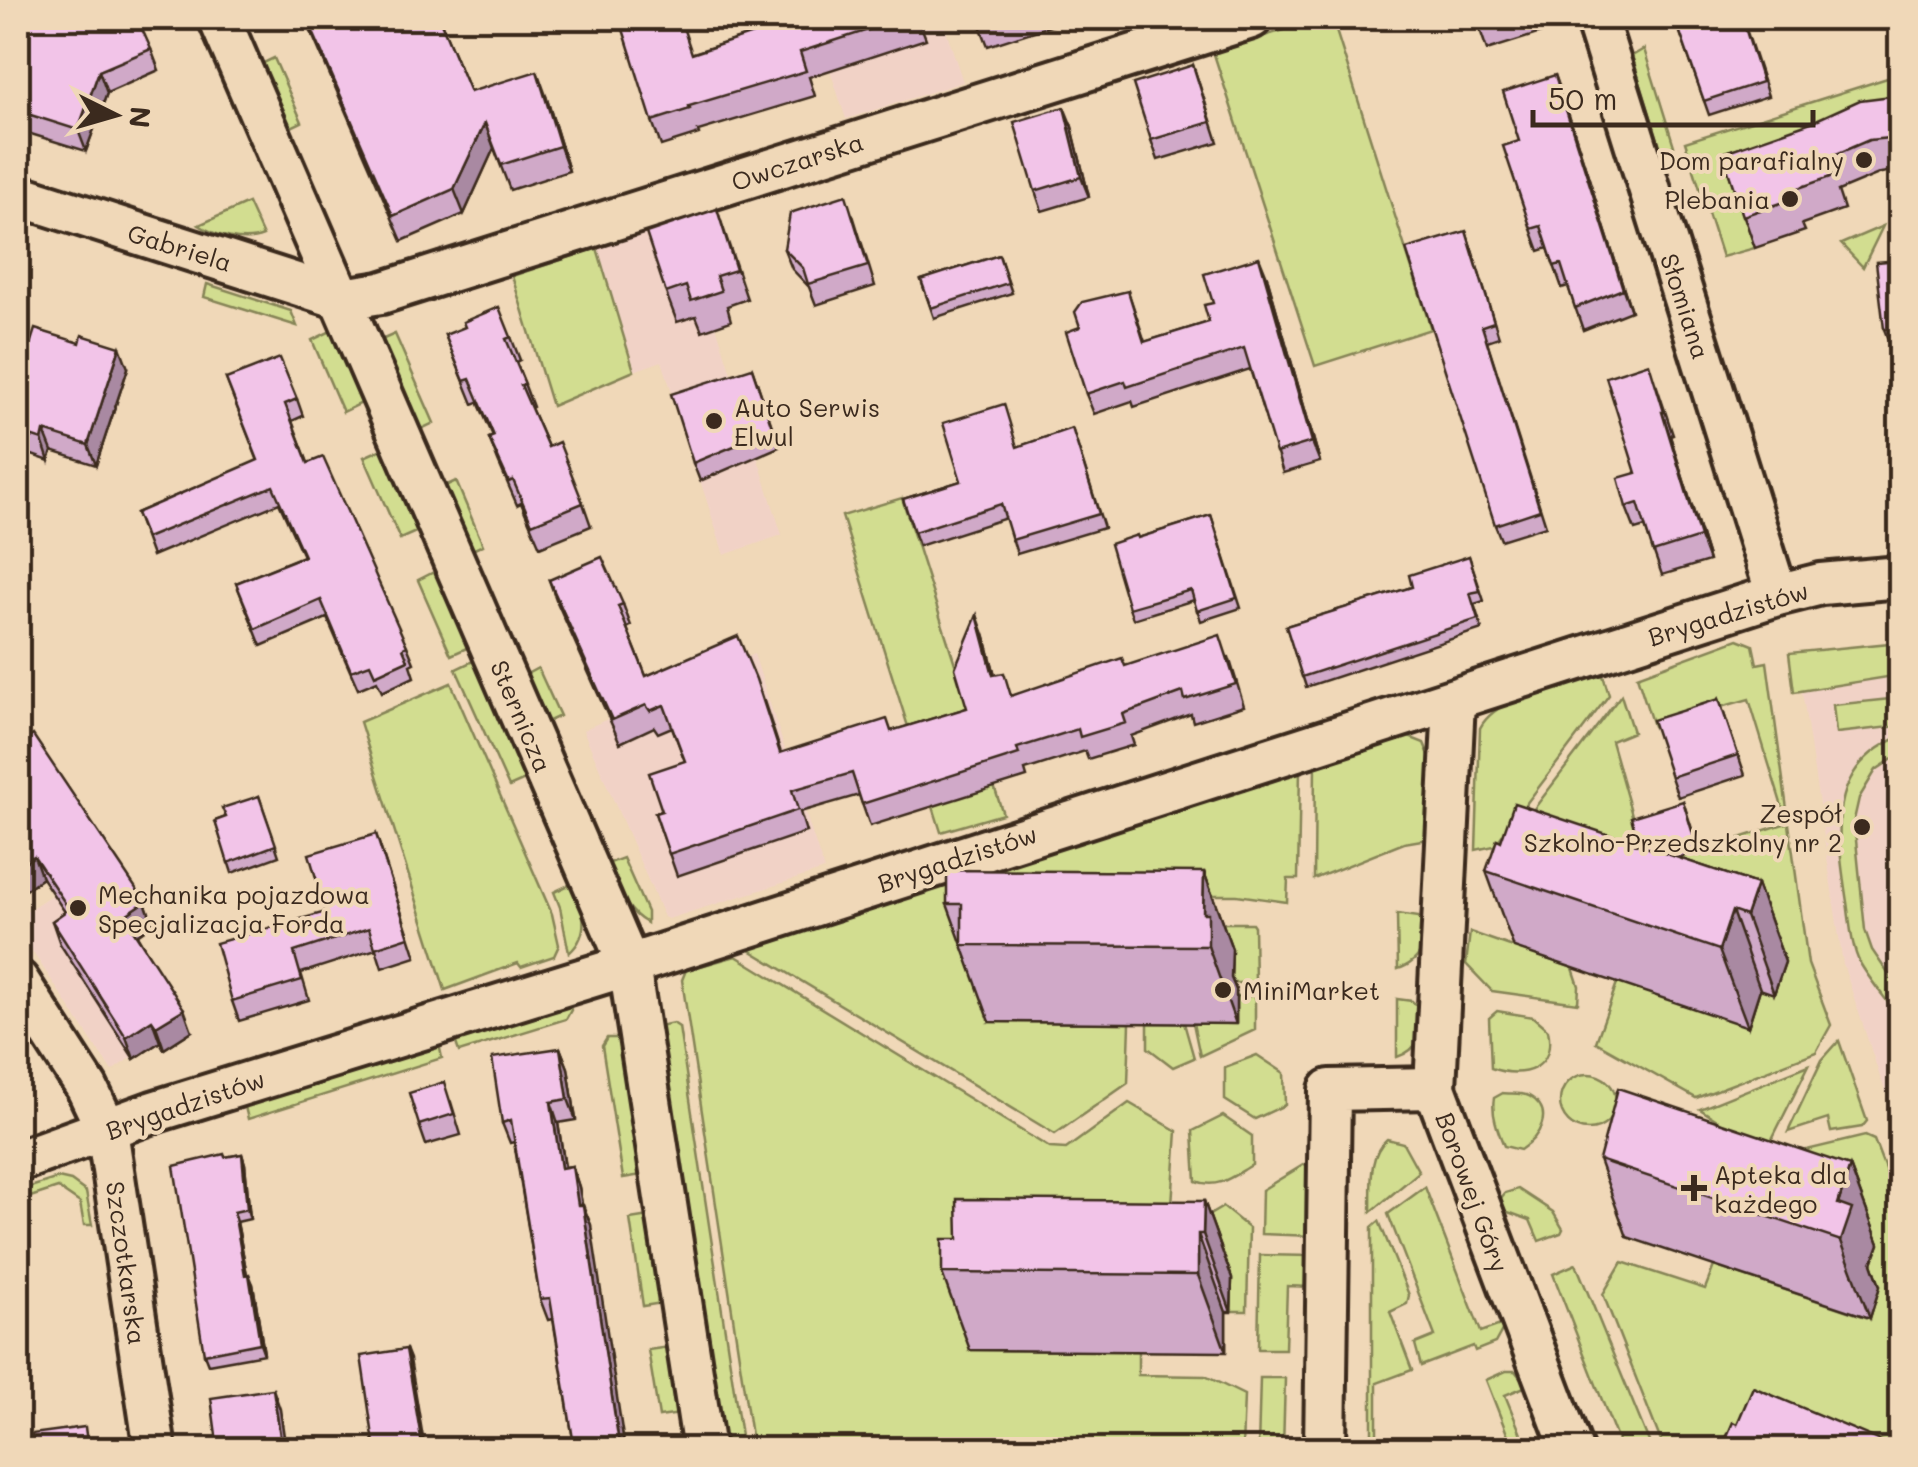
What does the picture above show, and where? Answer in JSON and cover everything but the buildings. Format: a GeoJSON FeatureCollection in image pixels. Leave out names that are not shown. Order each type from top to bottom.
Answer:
{"type":"FeatureCollection","features":[{"type":"Feature","properties":{"kind":"street","name":"Sternicza"},"geometry":{"type":"LineString","coordinates":[[219,18],[629,965],[704,1450]]}},
{"type":"Feature","properties":{"kind":"street","name":"Owczarska"},"geometry":{"type":"LineString","coordinates":[[342,299],[381,294],[1251,18]]}},
{"type":"Feature","properties":{"kind":"street","name":"Słomiana"},"geometry":{"type":"LineString","coordinates":[[1596,18],[1776,595]]}},
{"type":"Feature","properties":{"kind":"street","name":"Gabriela"},"geometry":{"type":"LineString","coordinates":[[18,195],[342,299]]}},
{"type":"Feature","properties":{"kind":"street","name":"Brygadzistów"},"geometry":{"type":"LineString","coordinates":[[18,1161],[153,1112],[629,965],[1776,595],[1822,584],[1900,577]]}},
{"type":"Feature","properties":{"kind":"street"},"geometry":{"type":"LineString","coordinates":[[1435,1088],[1454,702]]}},
{"type":"Feature","properties":{"kind":"street","name":"Szczotkarska"},"geometry":{"type":"LineString","coordinates":[[18,981],[86,1088],[107,1130],[155,1450]]}},
{"type":"Feature","properties":{"kind":"street","name":"Borowej Góry"},"geometry":{"type":"LineString","coordinates":[[1325,1450],[1330,1090],[1435,1088],[1572,1450]]}},
{"type":"Feature","properties":{"kind":"shaded area"},"geometry":{"type":"Polygon","coordinates":[[[813,18],[942,18],[963,82],[846,119],[813,18]]]}},
{"type":"Feature","properties":{"kind":"shaded area"},"geometry":{"type":"Polygon","coordinates":[[[683,221],[782,535],[724,555],[662,361],[634,371],[597,248],[683,221]]]}},
{"type":"Feature","properties":{"kind":"shaded area"},"geometry":{"type":"Polygon","coordinates":[[[754,654],[824,870],[668,919],[583,730],[754,654]]]}},
{"type":"Feature","properties":{"kind":"shaded area","name":"Zespół Szkolno-Przedszkolny nr 2"},"geometry":{"type":"Polygon","coordinates":[[[1900,675],[1900,1127],[1843,964],[1802,691],[1900,675]]]}},
{"type":"Feature","properties":{"kind":"shaded area"},"geometry":{"type":"Polygon","coordinates":[[[108,857],[134,941],[80,976],[133,1056],[112,1071],[18,930],[18,917],[108,857]]]}},
{"type":"Feature","properties":{"kind":"green space"},"geometry":{"type":"Polygon","coordinates":[[[1332,18],[1431,329],[1315,366],[1213,51],[1332,18]]]}},
{"type":"Feature","properties":{"kind":"green space"},"geometry":{"type":"Polygon","coordinates":[[[1644,49],[1674,146],[1661,150],[1632,56],[1644,49]]]}},
{"type":"Feature","properties":{"kind":"green space"},"geometry":{"type":"Polygon","coordinates":[[[274,58],[302,122],[287,129],[259,65],[274,58]]]}},
{"type":"Feature","properties":{"kind":"green space"},"geometry":{"type":"Polygon","coordinates":[[[1900,74],[1900,129],[1734,186],[1755,248],[1722,257],[1685,142],[1900,74]]]}},
{"type":"Feature","properties":{"kind":"green space"},"geometry":{"type":"Polygon","coordinates":[[[248,203],[263,236],[230,238],[199,225],[248,203]]]}},
{"type":"Feature","properties":{"kind":"green space"},"geometry":{"type":"Polygon","coordinates":[[[1883,226],[1863,267],[1841,244],[1883,226]]]}},
{"type":"Feature","properties":{"kind":"green space"},"geometry":{"type":"Polygon","coordinates":[[[597,248],[634,371],[552,406],[512,276],[597,248]]]}},
{"type":"Feature","properties":{"kind":"green space"},"geometry":{"type":"Polygon","coordinates":[[[207,284],[291,311],[297,326],[204,297],[207,284]]]}},
{"type":"Feature","properties":{"kind":"green space"},"geometry":{"type":"Polygon","coordinates":[[[331,331],[362,403],[343,412],[312,340],[331,331]]]}},
{"type":"Feature","properties":{"kind":"green space"},"geometry":{"type":"Polygon","coordinates":[[[395,334],[434,423],[419,430],[379,341],[395,334]]]}},
{"type":"Feature","properties":{"kind":"green space"},"geometry":{"type":"Polygon","coordinates":[[[382,449],[418,531],[400,539],[364,457],[382,449]]]}},
{"type":"Feature","properties":{"kind":"green space"},"geometry":{"type":"Polygon","coordinates":[[[456,481],[483,545],[470,551],[443,487],[456,481]]]}},
{"type":"Feature","properties":{"kind":"green space"},"geometry":{"type":"Polygon","coordinates":[[[902,498],[1003,814],[941,832],[842,516],[902,498]]]}},
{"type":"Feature","properties":{"kind":"green space"},"geometry":{"type":"Polygon","coordinates":[[[436,571],[469,647],[451,655],[418,580],[436,571]]]}},
{"type":"Feature","properties":{"kind":"green space"},"geometry":{"type":"Polygon","coordinates":[[[1738,639],[1753,645],[1757,664],[1767,662],[1808,964],[1831,1025],[1816,1052],[1696,1098],[1596,1042],[1617,983],[1491,865],[1621,695],[1633,732],[1611,741],[1647,868],[1787,823],[1749,699],[1653,726],[1637,676],[1738,639]]]}},
{"type":"Feature","properties":{"kind":"green space"},"geometry":{"type":"Polygon","coordinates":[[[1900,642],[1900,675],[1794,692],[1789,653],[1900,642]]]}},
{"type":"Feature","properties":{"kind":"green space"},"geometry":{"type":"Polygon","coordinates":[[[475,660],[527,779],[509,787],[456,669],[475,660]]]}},
{"type":"Feature","properties":{"kind":"green space"},"geometry":{"type":"Polygon","coordinates":[[[538,668],[560,716],[547,722],[525,675],[538,668]]]}},
{"type":"Feature","properties":{"kind":"green space"},"geometry":{"type":"Polygon","coordinates":[[[1602,672],[1609,695],[1494,846],[1476,850],[1480,728],[1488,717],[1517,699],[1602,672]]]}},
{"type":"Feature","properties":{"kind":"green space"},"geometry":{"type":"Polygon","coordinates":[[[451,683],[552,914],[559,945],[554,956],[521,967],[518,963],[445,990],[360,722],[451,683]]]}},
{"type":"Feature","properties":{"kind":"green space"},"geometry":{"type":"Polygon","coordinates":[[[1900,698],[1900,726],[1836,733],[1833,705],[1900,698]]]}},
{"type":"Feature","properties":{"kind":"green space"},"geometry":{"type":"Polygon","coordinates":[[[1404,735],[1424,743],[1435,769],[1428,839],[1404,843],[1314,879],[1315,761],[1404,735]]]}},
{"type":"Feature","properties":{"kind":"green space"},"geometry":{"type":"Polygon","coordinates":[[[1900,737],[1900,754],[1876,770],[1859,798],[1854,820],[1865,930],[1872,950],[1900,991],[1900,1019],[1864,970],[1855,949],[1840,829],[1848,785],[1859,766],[1876,750],[1900,737]]]}},
{"type":"Feature","properties":{"kind":"green space"},"geometry":{"type":"Polygon","coordinates":[[[1300,768],[1298,879],[1288,879],[1287,902],[1237,895],[1195,895],[990,1022],[1130,1023],[1128,1083],[1055,1134],[748,949],[746,942],[1300,768]]]}},
{"type":"Feature","properties":{"kind":"green space"},"geometry":{"type":"Polygon","coordinates":[[[623,858],[647,912],[647,923],[627,905],[607,864],[623,858]]]}},
{"type":"Feature","properties":{"kind":"green space"},"geometry":{"type":"Polygon","coordinates":[[[573,883],[583,929],[569,953],[554,892],[573,883]]]}},
{"type":"Feature","properties":{"kind":"green space"},"geometry":{"type":"Polygon","coordinates":[[[1397,914],[1418,917],[1424,933],[1418,955],[1398,969],[1397,914]]]}},
{"type":"Feature","properties":{"kind":"green space"},"geometry":{"type":"Polygon","coordinates":[[[1221,923],[1254,926],[1255,983],[1231,983],[1221,923]]]}},
{"type":"Feature","properties":{"kind":"green space"},"geometry":{"type":"Polygon","coordinates":[[[1470,932],[1573,968],[1579,986],[1578,1003],[1492,991],[1466,964],[1470,932]]]}},
{"type":"Feature","properties":{"kind":"green space"},"geometry":{"type":"Polygon","coordinates":[[[736,956],[1050,1148],[1066,1149],[1129,1103],[1177,1131],[1172,1204],[970,1350],[1138,1351],[1138,1375],[1205,1376],[1244,1395],[1242,1449],[753,1449],[682,980],[686,970],[736,956]]]}},
{"type":"Feature","properties":{"kind":"green space"},"geometry":{"type":"Polygon","coordinates":[[[1236,996],[1255,996],[1255,1030],[1200,1056],[1193,1023],[1235,1024],[1236,996]]]}},
{"type":"Feature","properties":{"kind":"green space"},"geometry":{"type":"Polygon","coordinates":[[[1397,999],[1412,1001],[1420,1010],[1420,1018],[1415,1045],[1397,1057],[1397,999]]]}},
{"type":"Feature","properties":{"kind":"green space"},"geometry":{"type":"Polygon","coordinates":[[[569,1002],[571,1010],[566,1019],[459,1052],[454,1037],[569,1002]]]}},
{"type":"Feature","properties":{"kind":"green space"},"geometry":{"type":"Polygon","coordinates":[[[1497,1011],[1533,1017],[1548,1030],[1547,1054],[1542,1062],[1525,1072],[1491,1068],[1489,1018],[1497,1011]]]}},
{"type":"Feature","properties":{"kind":"green space"},"geometry":{"type":"Polygon","coordinates":[[[673,1023],[679,1027],[743,1449],[725,1449],[659,1026],[673,1023]]]}},
{"type":"Feature","properties":{"kind":"green space"},"geometry":{"type":"Polygon","coordinates":[[[1148,1023],[1184,1023],[1194,1058],[1173,1067],[1148,1048],[1148,1023]]]}},
{"type":"Feature","properties":{"kind":"green space"},"geometry":{"type":"Polygon","coordinates":[[[607,1038],[617,1038],[622,1043],[642,1175],[623,1178],[602,1046],[607,1038]]]}},
{"type":"Feature","properties":{"kind":"green space"},"geometry":{"type":"Polygon","coordinates":[[[1839,1041],[1867,1121],[1862,1127],[1831,1132],[1828,1119],[1788,1132],[1822,1060],[1839,1041]]]}},
{"type":"Feature","properties":{"kind":"green space"},"geometry":{"type":"Polygon","coordinates":[[[439,1044],[442,1058],[248,1119],[244,1103],[439,1044]]]}},
{"type":"Feature","properties":{"kind":"green space"},"geometry":{"type":"Polygon","coordinates":[[[1257,1055],[1284,1073],[1285,1105],[1255,1119],[1225,1100],[1225,1067],[1257,1055]]]}},
{"type":"Feature","properties":{"kind":"green space"},"geometry":{"type":"Polygon","coordinates":[[[1809,1065],[1769,1145],[1762,1149],[1700,1109],[1809,1065]]]}},
{"type":"Feature","properties":{"kind":"green space"},"geometry":{"type":"Polygon","coordinates":[[[1588,1074],[1608,1082],[1616,1102],[1608,1122],[1588,1130],[1568,1122],[1560,1102],[1568,1082],[1588,1074]]]}},
{"type":"Feature","properties":{"kind":"green space"},"geometry":{"type":"Polygon","coordinates":[[[1503,1093],[1529,1096],[1542,1109],[1538,1132],[1520,1150],[1504,1146],[1497,1128],[1494,1098],[1503,1093]]]}},
{"type":"Feature","properties":{"kind":"green space"},"geometry":{"type":"Polygon","coordinates":[[[1223,1116],[1252,1136],[1252,1165],[1218,1183],[1196,1181],[1193,1131],[1223,1116]]]}},
{"type":"Feature","properties":{"kind":"green space"},"geometry":{"type":"Polygon","coordinates":[[[1865,1136],[1874,1140],[1900,1208],[1900,1449],[1664,1449],[1603,1294],[1622,1262],[1705,1289],[1714,1266],[1869,1318],[1761,1161],[1865,1136]]]}},
{"type":"Feature","properties":{"kind":"green space"},"geometry":{"type":"Polygon","coordinates":[[[1387,1139],[1403,1143],[1419,1172],[1371,1212],[1373,1163],[1387,1139]]]}},
{"type":"Feature","properties":{"kind":"green space"},"geometry":{"type":"Polygon","coordinates":[[[1313,1159],[1313,1236],[1261,1234],[1262,1190],[1313,1159]]]}},
{"type":"Feature","properties":{"kind":"green space"},"geometry":{"type":"Polygon","coordinates":[[[58,1178],[71,1181],[86,1192],[92,1225],[84,1225],[80,1203],[58,1188],[18,1201],[18,1191],[58,1178]]]}},
{"type":"Feature","properties":{"kind":"green space"},"geometry":{"type":"Polygon","coordinates":[[[1425,1187],[1481,1332],[1506,1323],[1495,1343],[1475,1351],[1473,1346],[1421,1366],[1415,1344],[1435,1336],[1388,1214],[1425,1187]]]}},
{"type":"Feature","properties":{"kind":"green space"},"geometry":{"type":"Polygon","coordinates":[[[1518,1189],[1553,1212],[1563,1229],[1561,1233],[1539,1241],[1530,1220],[1497,1208],[1505,1193],[1518,1189]]]}},
{"type":"Feature","properties":{"kind":"green space"},"geometry":{"type":"Polygon","coordinates":[[[1223,1207],[1249,1228],[1247,1311],[1231,1311],[1232,1279],[1147,1252],[1223,1207]]]}},
{"type":"Feature","properties":{"kind":"green space"},"geometry":{"type":"Polygon","coordinates":[[[649,1216],[662,1303],[643,1306],[630,1219],[649,1216]]]}},
{"type":"Feature","properties":{"kind":"green space"},"geometry":{"type":"Polygon","coordinates":[[[1379,1221],[1409,1295],[1407,1304],[1390,1312],[1412,1370],[1377,1383],[1377,1449],[1372,1450],[1372,1227],[1379,1221]]]}},
{"type":"Feature","properties":{"kind":"green space"},"geometry":{"type":"Polygon","coordinates":[[[1260,1255],[1312,1256],[1311,1287],[1287,1286],[1285,1349],[1258,1349],[1260,1255]]]}},
{"type":"Feature","properties":{"kind":"green space"},"geometry":{"type":"Polygon","coordinates":[[[1576,1264],[1652,1449],[1621,1449],[1553,1274],[1576,1264]]]}},
{"type":"Feature","properties":{"kind":"green space"},"geometry":{"type":"Polygon","coordinates":[[[669,1347],[680,1414],[659,1417],[648,1350],[669,1347]]]}},
{"type":"Feature","properties":{"kind":"green space"},"geometry":{"type":"Polygon","coordinates":[[[1515,1371],[1527,1386],[1505,1395],[1527,1449],[1513,1449],[1486,1380],[1515,1371]]]}},
{"type":"Feature","properties":{"kind":"green space"},"geometry":{"type":"Polygon","coordinates":[[[1260,1378],[1285,1378],[1283,1449],[1258,1449],[1260,1378]]]}},
{"type":"Feature","properties":{"kind":"place","name":"Dom parafialny"},"geometry":{"type":"Point","coordinates":[1864,160]}},
{"type":"Feature","properties":{"kind":"place","name":"Plebania"},"geometry":{"type":"Point","coordinates":[1790,199]}},
{"type":"Feature","properties":{"kind":"place","name":"Auto Serwis Elwul"},"geometry":{"type":"Point","coordinates":[714,421]}},
{"type":"Feature","properties":{"kind":"place","name":"Zespół Szkolno-Przedszkolny nr 2"},"geometry":{"type":"Point","coordinates":[1862,827]}},
{"type":"Feature","properties":{"kind":"place","name":"Mechanika pojazdowa Specjalizacja Forda"},"geometry":{"type":"Point","coordinates":[78,908]}},
{"type":"Feature","properties":{"kind":"place","name":"MiniMarket"},"geometry":{"type":"Point","coordinates":[1223,990]}},
{"type":"Feature","properties":{"kind":"place","name":"Apteka dla każdego"},"geometry":{"type":"Point","coordinates":[1694,1188]}}]}
